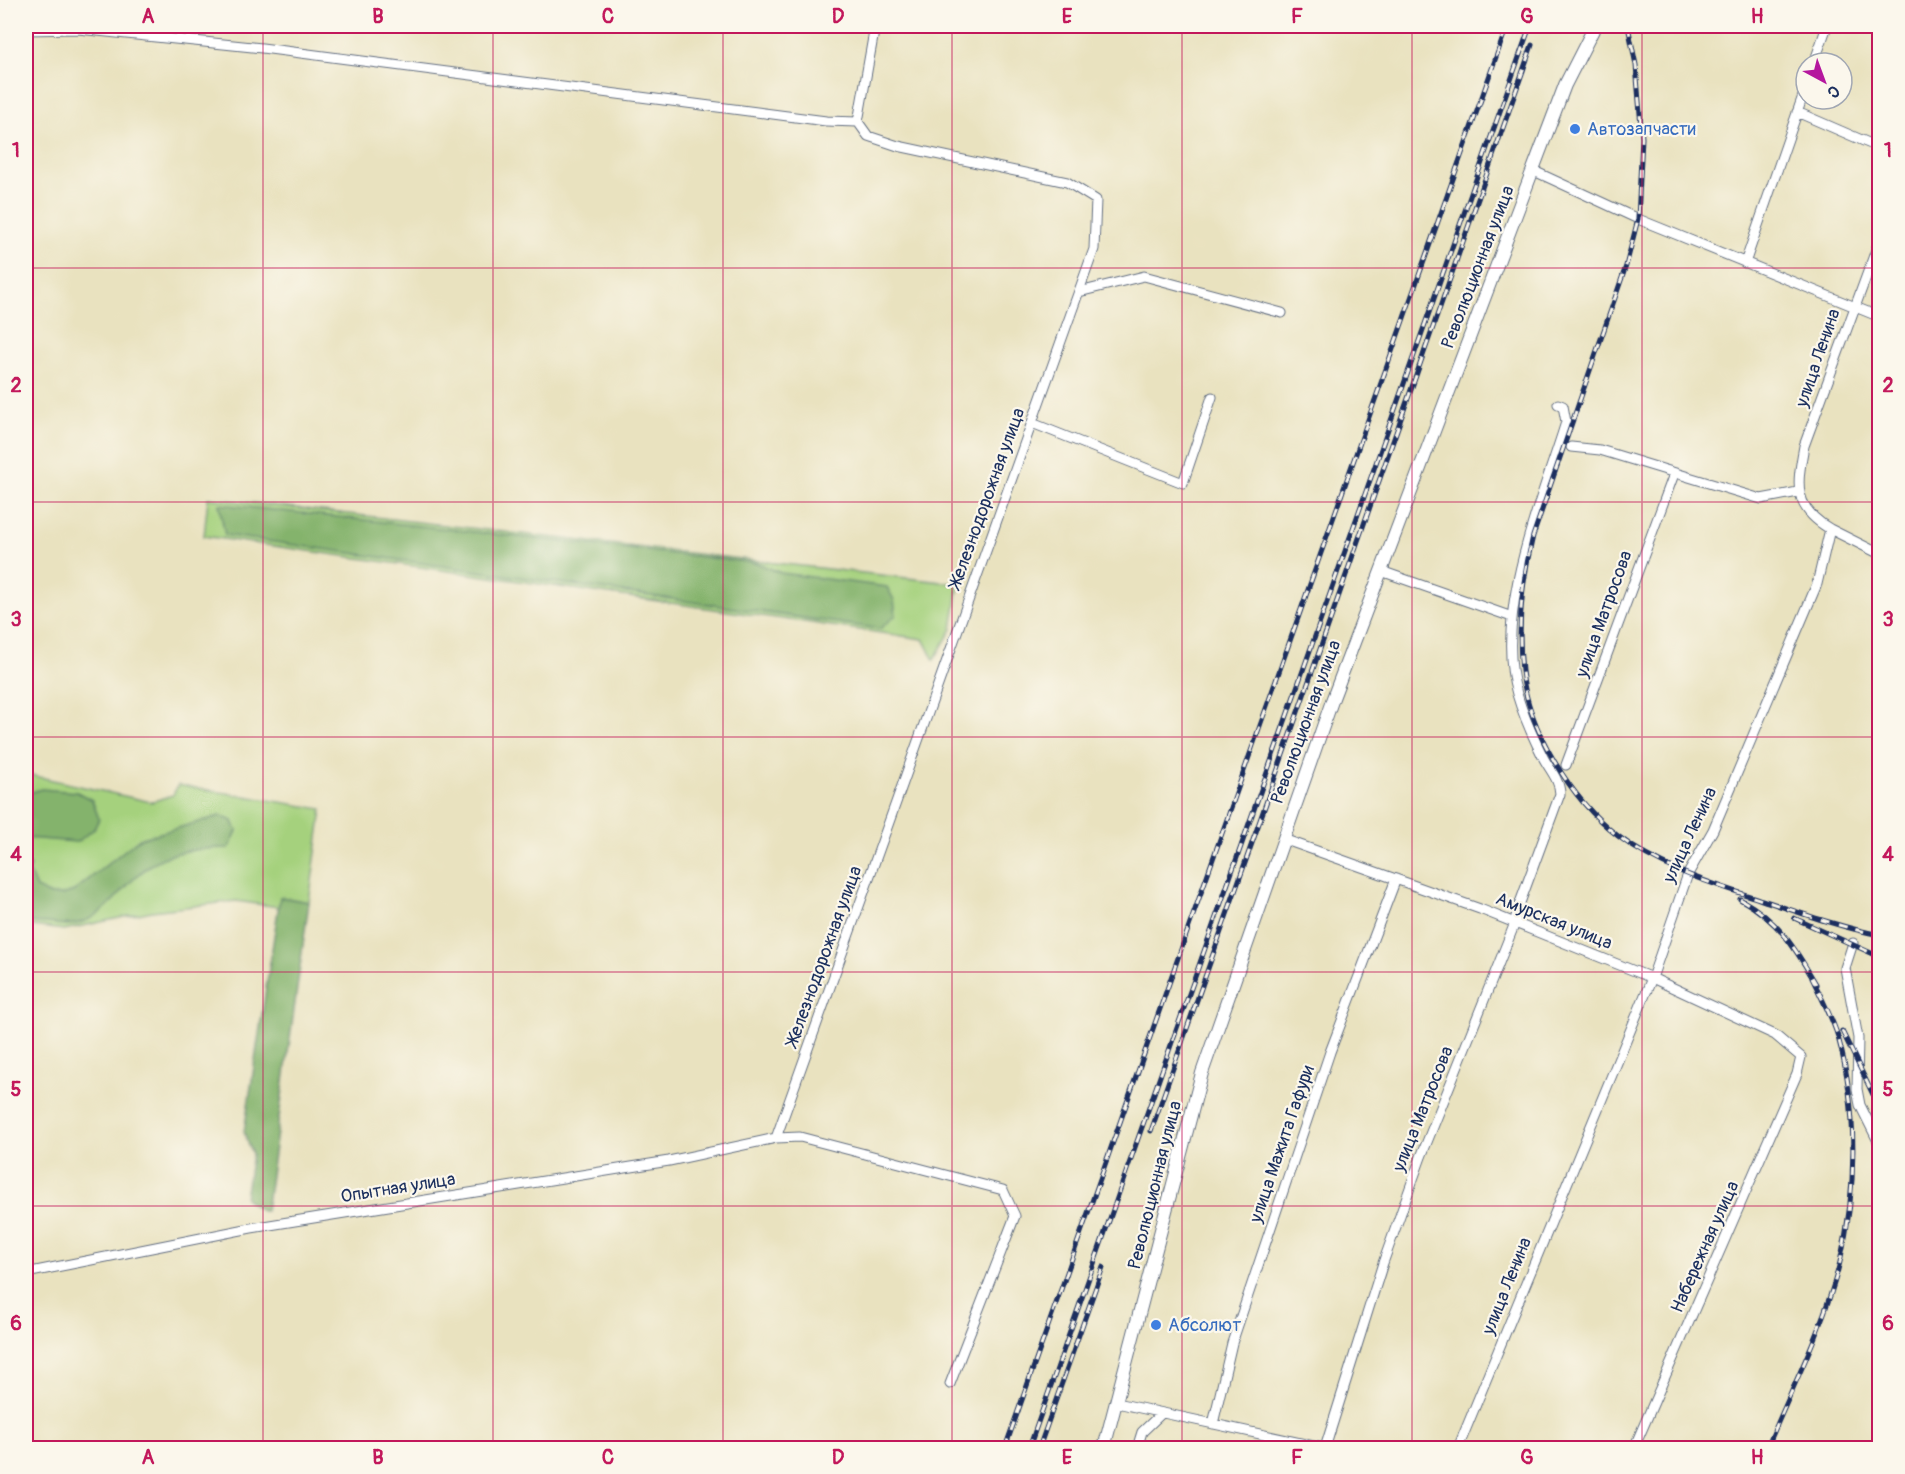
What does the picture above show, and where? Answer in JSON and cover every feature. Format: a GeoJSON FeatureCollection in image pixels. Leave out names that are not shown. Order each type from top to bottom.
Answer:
{"type":"FeatureCollection","features":[{"type":"Feature","properties":{"kind":"main road","name":"Революционная улица"},"geometry":{"type":"LineString","coordinates":[[1104,1449],[1202,1073],[1283,839],[1381,571],[1570,74],[1595,26]]}},
{"type":"Feature","properties":{"kind":"street"},"geometry":{"type":"LineString","coordinates":[[26,30],[78,29],[262,48],[826,121],[858,122],[875,26]]}},
{"type":"Feature","properties":{"kind":"street"},"geometry":{"type":"LineString","coordinates":[[1818,51],[1827,26]]}},
{"type":"Feature","properties":{"kind":"street"},"geometry":{"type":"LineString","coordinates":[[1744,263],[1797,112],[1880,147]]}},
{"type":"Feature","properties":{"kind":"street","name":"Железнодорожная улица"},"geometry":{"type":"LineString","coordinates":[[776,1138],[1094,249],[1096,200],[1067,182],[898,146],[868,136],[858,122]]}},
{"type":"Feature","properties":{"kind":"street"},"geometry":{"type":"LineString","coordinates":[[1534,171],[1638,219],[1880,317]]}},
{"type":"Feature","properties":{"kind":"street","name":"улица Ленина"},"geometry":{"type":"LineString","coordinates":[[1798,492],[1804,446],[1880,239]]}},
{"type":"Feature","properties":{"kind":"street"},"geometry":{"type":"LineString","coordinates":[[1079,292],[1144,276],[1282,313]]}},
{"type":"Feature","properties":{"kind":"street"},"geometry":{"type":"LineString","coordinates":[[1032,423],[1183,483],[1212,397]]}},
{"type":"Feature","properties":{"kind":"street"},"geometry":{"type":"LineString","coordinates":[[1381,571],[1512,617],[1522,559],[1566,422],[1563,405],[1558,404]]}},
{"type":"Feature","properties":{"kind":"street"},"geometry":{"type":"LineString","coordinates":[[1570,447],[1600,450],[1761,499],[1798,492],[1801,501],[1812,515],[1830,529],[1880,554]]}},
{"type":"Feature","properties":{"kind":"street","name":"улица Матросова"},"geometry":{"type":"LineString","coordinates":[[1566,765],[1674,474]]}},
{"type":"Feature","properties":{"kind":"street","name":"улица Ленина"},"geometry":{"type":"LineString","coordinates":[[1458,1449],[1652,978],[1688,874],[1713,830],[1817,584],[1830,529]]}},
{"type":"Feature","properties":{"kind":"street","name":"улица Матросова"},"geometry":{"type":"LineString","coordinates":[[1324,1449],[1386,1253],[1421,1157],[1515,923],[1517,911],[1560,794],[1560,786],[1543,758],[1516,692],[1512,617]]}},
{"type":"Feature","properties":{"kind":"street","name":"Амурская улица"},"geometry":{"type":"LineString","coordinates":[[1283,839],[1515,923],[1652,978],[1775,1035],[1800,1057]]}},
{"type":"Feature","properties":{"kind":"street","name":"улица Мажита Гафури"},"geometry":{"type":"LineString","coordinates":[[1213,1424],[1232,1343],[1330,1052],[1396,879]]}},
{"type":"Feature","properties":{"kind":"street"},"geometry":{"type":"LineString","coordinates":[[1853,943],[1845,968],[1858,1038],[1857,1089],[1860,1105],[1880,1145]]}},
{"type":"Feature","properties":{"kind":"street","name":"Набережная улица"},"geometry":{"type":"LineString","coordinates":[[1634,1449],[1784,1105],[1797,1074],[1800,1057]]}},
{"type":"Feature","properties":{"kind":"street","name":"Опытная улица"},"geometry":{"type":"LineString","coordinates":[[26,1273],[250,1228],[669,1161],[776,1138],[800,1137],[1003,1190],[1015,1216],[950,1384]]}},
{"type":"Feature","properties":{"kind":"street"},"geometry":{"type":"LineString","coordinates":[[1117,1403],[1324,1449]]}},
{"type":"Feature","properties":{"kind":"street"},"geometry":{"type":"LineString","coordinates":[[1137,1449],[1142,1432],[1162,1413]]}},
{"type":"Feature","properties":{"kind":"green space"},"geometry":{"type":"Polygon","coordinates":[[[208,498],[959,584],[952,629],[934,660],[923,639],[204,536],[208,498]]]}},
{"type":"Feature","properties":{"kind":"green space"},"geometry":{"type":"Polygon","coordinates":[[[219,504],[757,563],[781,573],[887,587],[894,600],[896,615],[880,629],[225,535],[219,504]]]}},
{"type":"Feature","properties":{"kind":"green space"},"geometry":{"type":"Polygon","coordinates":[[[26,774],[151,802],[173,795],[178,785],[322,809],[309,902],[280,897],[279,907],[236,901],[152,911],[64,930],[26,925],[26,774]]]}},
{"type":"Feature","properties":{"kind":"green space"},"geometry":{"type":"Polygon","coordinates":[[[41,789],[77,792],[92,800],[99,819],[94,829],[77,842],[26,838],[26,794],[41,789]]]}},
{"type":"Feature","properties":{"kind":"green space"},"geometry":{"type":"Polygon","coordinates":[[[220,816],[233,821],[237,831],[229,848],[183,852],[157,861],[130,882],[108,906],[83,922],[67,925],[26,920],[26,862],[31,866],[29,871],[36,888],[51,895],[62,895],[74,891],[139,839],[220,816]]]}},
{"type":"Feature","properties":{"kind":"green space"},"geometry":{"type":"Polygon","coordinates":[[[280,897],[309,902],[266,1211],[261,1211],[245,1198],[252,1154],[244,1132],[280,897]]]}},
{"type":"Feature","properties":{"kind":"railway"},"geometry":{"type":"LineString","coordinates":[[1005,1448],[1507,26]]}},
{"type":"Feature","properties":{"kind":"railway"},"geometry":{"type":"LineString","coordinates":[[1029,1448],[1530,26]]}},
{"type":"Feature","properties":{"kind":"railway"},"geometry":{"type":"LineString","coordinates":[[1628,26],[1636,65],[1642,138],[1638,219],[1626,266],[1533,536],[1523,586],[1520,620],[1522,671],[1526,693],[1543,739],[1569,783],[1601,821],[1634,847],[1669,866],[1706,881],[1820,919],[1880,935]]}},
{"type":"Feature","properties":{"kind":"railway"},"geometry":{"type":"LineString","coordinates":[[1151,1131],[1532,45]]}},
{"type":"Feature","properties":{"kind":"railway"},"geometry":{"type":"LineString","coordinates":[[1740,899],[1765,916],[1784,936],[1816,984]]}},
{"type":"Feature","properties":{"kind":"railway"},"geometry":{"type":"LineString","coordinates":[[1794,918],[1880,957]]}},
{"type":"Feature","properties":{"kind":"railway"},"geometry":{"type":"LineString","coordinates":[[1767,1448],[1825,1310],[1840,1262],[1850,1206],[1853,1149],[1845,1064],[1830,1015],[1812,978]]}},
{"type":"Feature","properties":{"kind":"railway"},"geometry":{"type":"LineString","coordinates":[[1842,1031],[1880,1109]]}},
{"type":"Feature","properties":{"kind":"railway"},"geometry":{"type":"LineString","coordinates":[[1039,1448],[1103,1267]]}},
{"type":"Feature","properties":{"kind":"place","name":"Автозапчасти"},"geometry":{"type":"Point","coordinates":[1575,129]}},
{"type":"Feature","properties":{"kind":"place","name":"Абсолют"},"geometry":{"type":"Point","coordinates":[1156,1325]}}]}
